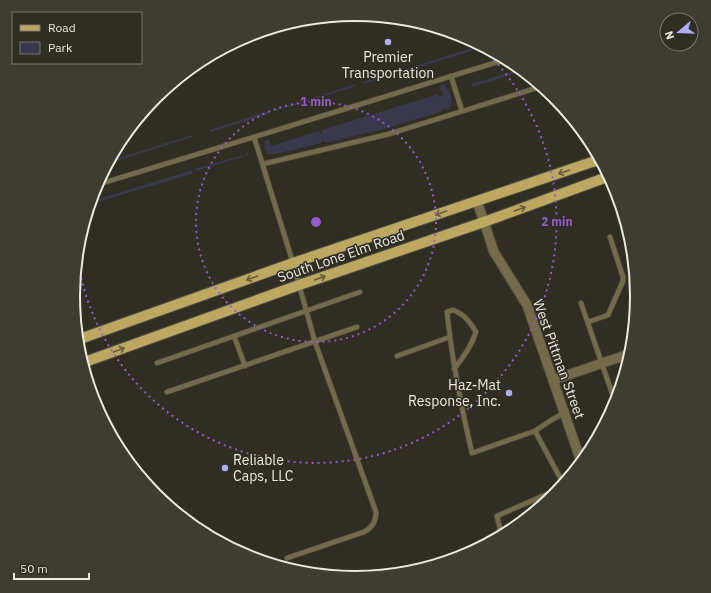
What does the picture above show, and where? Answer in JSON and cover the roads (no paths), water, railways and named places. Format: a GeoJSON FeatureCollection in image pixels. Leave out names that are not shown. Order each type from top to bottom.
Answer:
{"type":"FeatureCollection","features":[{"type":"Feature","properties":{"kind":"main road","name":"South Lone Elm Road"},"geometry":{"type":"LineString","coordinates":[[83,338],[293,263],[595,161]]}},
{"type":"Feature","properties":{"kind":"main road","name":"South Lone Elm Road"},"geometry":{"type":"LineString","coordinates":[[87,361],[299,285],[484,222],[604,178]]}},
{"type":"Feature","properties":{"kind":"street","name":"West Pittman Street"},"geometry":{"type":"LineString","coordinates":[[477,201],[494,252],[527,305],[580,457]]}},
{"type":"Feature","properties":{"kind":"street"},"geometry":{"type":"LineString","coordinates":[[552,380],[625,355]]}},
{"type":"Feature","properties":{"kind":"lane"},"geometry":{"type":"LineString","coordinates":[[105,182],[499,61]]}},
{"type":"Feature","properties":{"kind":"lane"},"geometry":{"type":"LineString","coordinates":[[451,76],[462,111]]}},
{"type":"Feature","properties":{"kind":"lane"},"geometry":{"type":"LineString","coordinates":[[263,164],[376,137],[536,88]]}},
{"type":"Feature","properties":{"kind":"lane"},"geometry":{"type":"LineString","coordinates":[[254,137],[293,263],[315,342],[375,508],[376,518],[373,525],[364,532],[287,558]]}},
{"type":"Feature","properties":{"kind":"lane"},"geometry":{"type":"LineString","coordinates":[[588,322],[608,315],[623,282],[623,277],[610,237]]}},
{"type":"Feature","properties":{"kind":"lane"},"geometry":{"type":"LineString","coordinates":[[157,362],[360,292]]}},
{"type":"Feature","properties":{"kind":"lane"},"geometry":{"type":"LineString","coordinates":[[581,303],[612,393]]}},
{"type":"Feature","properties":{"kind":"lane"},"geometry":{"type":"LineString","coordinates":[[454,369],[465,356],[473,342],[476,332],[470,323],[460,313],[453,310],[447,312],[454,369],[472,453],[535,431],[564,413]]}},
{"type":"Feature","properties":{"kind":"lane"},"geometry":{"type":"LineString","coordinates":[[167,392],[356,328]]}},
{"type":"Feature","properties":{"kind":"lane"},"geometry":{"type":"LineString","coordinates":[[234,336],[245,366]]}},
{"type":"Feature","properties":{"kind":"lane"},"geometry":{"type":"LineString","coordinates":[[397,356],[450,337]]}},
{"type":"Feature","properties":{"kind":"lane"},"geometry":{"type":"LineString","coordinates":[[535,431],[561,480]]}},
{"type":"Feature","properties":{"kind":"lane"},"geometry":{"type":"LineString","coordinates":[[501,531],[497,516],[548,493]]}},
{"type":"Feature","properties":{"kind":"place","name":"Premier Transportation"},"geometry":{"type":"Point","coordinates":[388,42]}},
{"type":"Feature","properties":{"kind":"place","name":"Haz-Mat Response, Inc."},"geometry":{"type":"Point","coordinates":[509,393]}},
{"type":"Feature","properties":{"kind":"place","name":"Reliable Caps, LLC"},"geometry":{"type":"Point","coordinates":[225,468]}}]}
